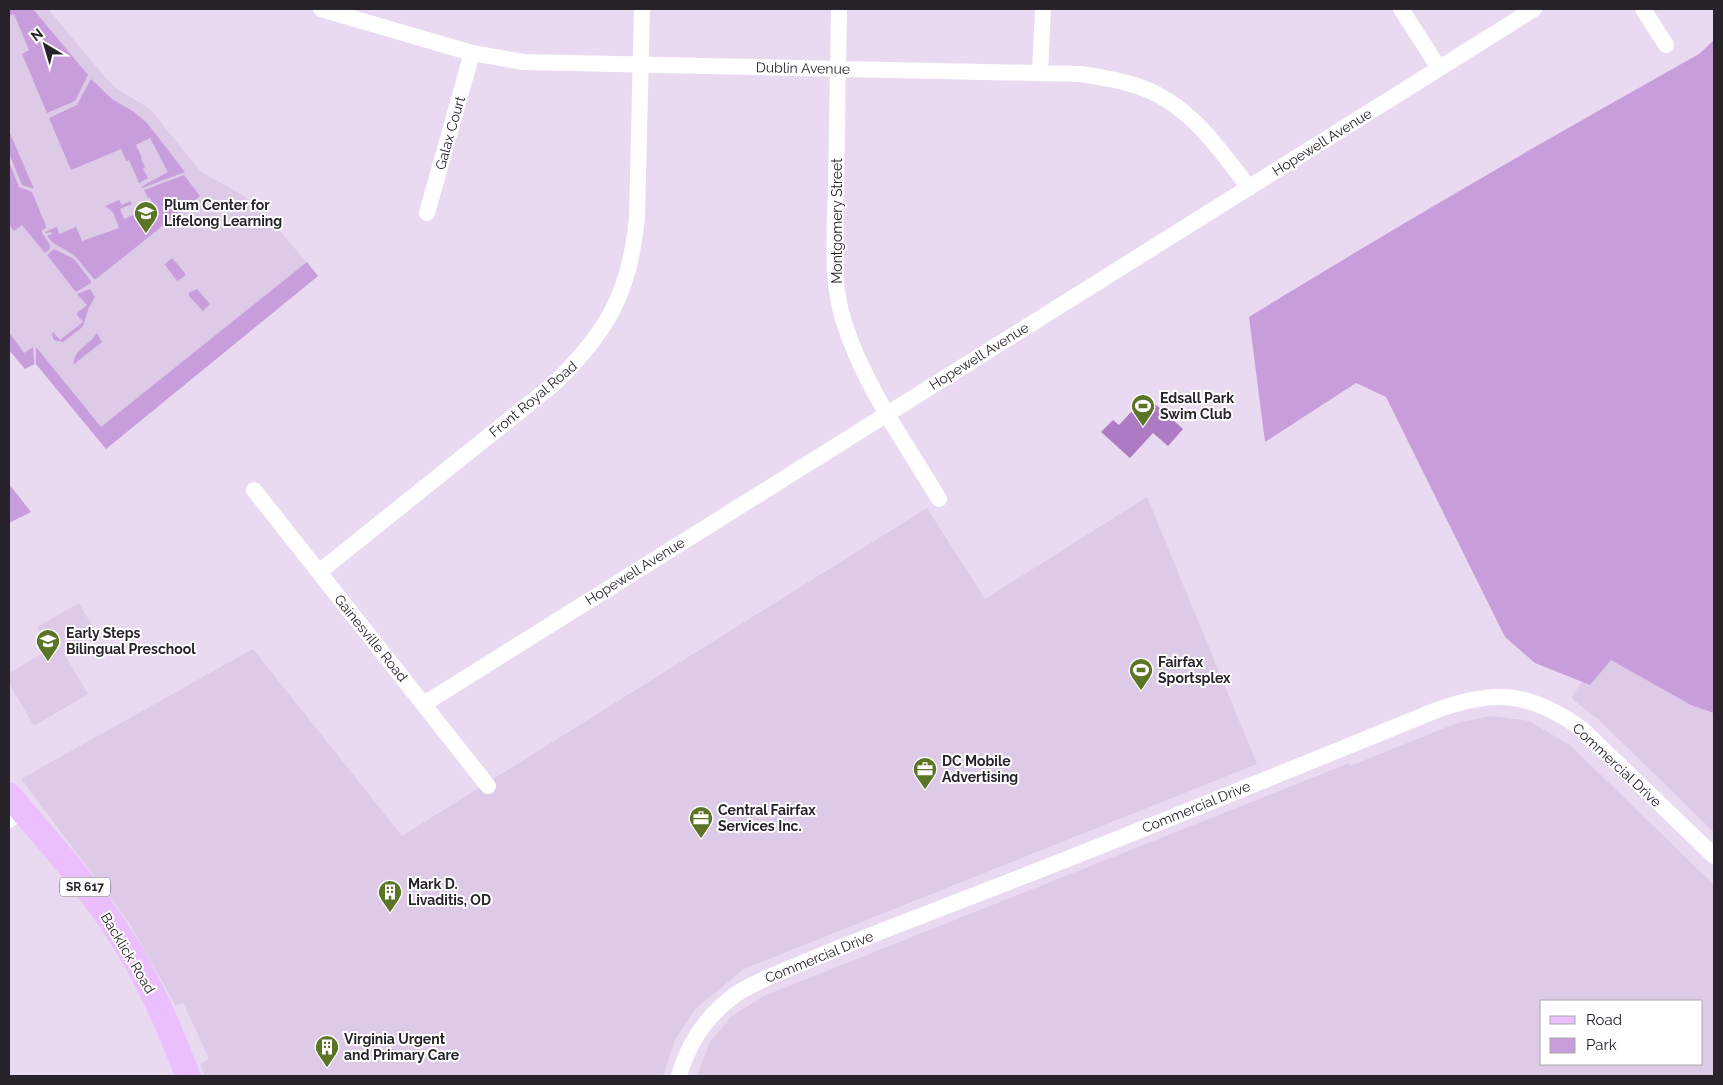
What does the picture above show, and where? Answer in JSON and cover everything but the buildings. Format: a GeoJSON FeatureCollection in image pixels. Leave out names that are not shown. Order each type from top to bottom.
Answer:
{"type":"FeatureCollection","features":[{"type":"Feature","properties":{"kind":"main road","name":"Backlick Road"},"geometry":{"type":"LineString","coordinates":[[13,808],[91,894],[119,932],[142,971],[162,1012],[188,1076]]}},
{"type":"Feature","properties":{"kind":"street","name":"Dublin Avenue"},"geometry":{"type":"LineString","coordinates":[[321,9],[472,53],[523,62],[1080,74],[1114,79],[1141,87],[1161,96],[1189,116],[1204,130],[1249,188]]}},
{"type":"Feature","properties":{"kind":"street","name":"Front Royal Road"},"geometry":{"type":"LineString","coordinates":[[318,572],[556,383],[581,358],[614,308],[624,285],[635,240],[642,9]]}},
{"type":"Feature","properties":{"kind":"street","name":"Montgomery Street"},"geometry":{"type":"LineString","coordinates":[[839,9],[834,244],[837,293],[843,320],[853,349],[865,374],[939,499]]}},
{"type":"Feature","properties":{"kind":"street"},"geometry":{"type":"LineString","coordinates":[[1040,73],[1043,9]]}},
{"type":"Feature","properties":{"kind":"street"},"geometry":{"type":"LineString","coordinates":[[1401,9],[1439,68]]}},
{"type":"Feature","properties":{"kind":"street","name":"Hopewell Avenue"},"geometry":{"type":"LineString","coordinates":[[424,704],[1534,9]]}},
{"type":"Feature","properties":{"kind":"street"},"geometry":{"type":"LineString","coordinates":[[1642,9],[1666,45]]}},
{"type":"Feature","properties":{"kind":"street","name":"Galax Court"},"geometry":{"type":"LineString","coordinates":[[427,213],[472,53]]}},
{"type":"Feature","properties":{"kind":"street","name":"Gainesville Road"},"geometry":{"type":"LineString","coordinates":[[254,490],[488,786]]}},
{"type":"Feature","properties":{"kind":"street","name":"Commercial Drive"},"geometry":{"type":"LineString","coordinates":[[679,1076],[690,1047],[712,1016],[724,1003],[743,990],[763,980],[1437,710],[1478,698],[1502,696],[1525,699],[1546,707],[1582,729],[1714,856]]}},
{"type":"Feature","properties":{"kind":"shaded area","name":"Plum Center for Lifelong Learning"},"geometry":{"type":"Polygon","coordinates":[[[9,9],[48,9],[116,88],[150,109],[201,172],[259,206],[318,276],[106,449],[36,364],[25,369],[9,350],[9,9]]]}},
{"type":"Feature","properties":{"kind":"shaded area","name":"Edsall Park Swim Club"},"geometry":{"type":"Polygon","coordinates":[[[1146,396],[1183,429],[1168,446],[1153,433],[1130,458],[1101,432],[1113,420],[1119,425],[1146,396]]]}},
{"type":"Feature","properties":{"kind":"shaded area"},"geometry":{"type":"Polygon","coordinates":[[[1147,497],[1257,764],[744,969],[696,1008],[675,1040],[663,1076],[205,1076],[200,1064],[209,1059],[183,1002],[176,1006],[128,921],[21,779],[253,649],[402,836],[927,508],[985,599],[1147,497]]]}},
{"type":"Feature","properties":{"kind":"shaded area","name":"Early Steps Bilingual Preschool"},"geometry":{"type":"Polygon","coordinates":[[[79,603],[96,632],[63,652],[88,694],[34,726],[9,683],[9,673],[50,649],[37,627],[79,603]]]}},
{"type":"Feature","properties":{"kind":"shaded area"},"geometry":{"type":"Polygon","coordinates":[[[1607,643],[1714,693],[1714,832],[1599,720],[1571,698],[1607,643]]]}},
{"type":"Feature","properties":{"kind":"shaded area"},"geometry":{"type":"Polygon","coordinates":[[[1491,716],[1529,721],[1571,746],[1714,885],[1714,1076],[697,1076],[710,1042],[731,1017],[764,996],[1349,763],[1350,766],[1457,723],[1491,716]]]}},
{"type":"Feature","properties":{"kind":"green space"},"geometry":{"type":"Polygon","coordinates":[[[9,9],[33,9],[88,75],[75,101],[47,113],[22,54],[29,50],[14,14],[9,16],[9,9]]]}},
{"type":"Feature","properties":{"kind":"green space"},"geometry":{"type":"Polygon","coordinates":[[[1714,40],[1714,713],[1691,705],[1611,660],[1590,685],[1535,663],[1505,637],[1386,397],[1356,383],[1265,442],[1249,317],[1472,183],[1699,54],[1714,40]]]}},
{"type":"Feature","properties":{"kind":"green space"},"geometry":{"type":"Polygon","coordinates":[[[91,79],[112,99],[134,112],[147,123],[185,172],[142,188],[168,172],[150,138],[136,145],[145,167],[143,169],[148,178],[139,183],[129,160],[126,161],[121,149],[71,170],[49,118],[77,105],[91,79]]]}},
{"type":"Feature","properties":{"kind":"green space"},"geometry":{"type":"Polygon","coordinates":[[[9,131],[34,189],[22,185],[9,153],[9,131]]]}},
{"type":"Feature","properties":{"kind":"green space"},"geometry":{"type":"Polygon","coordinates":[[[9,162],[19,187],[32,192],[46,226],[41,231],[50,245],[50,249],[45,253],[22,225],[14,231],[9,225],[9,162]]]}},
{"type":"Feature","properties":{"kind":"green space"},"geometry":{"type":"Polygon","coordinates":[[[184,175],[200,196],[96,279],[74,255],[53,243],[47,236],[52,234],[51,232],[45,232],[57,227],[59,234],[76,227],[82,241],[119,228],[113,212],[105,206],[119,200],[122,205],[130,201],[132,204],[120,209],[124,219],[153,206],[150,197],[148,198],[144,190],[184,175]]]}},
{"type":"Feature","properties":{"kind":"green space"},"geometry":{"type":"Polygon","coordinates":[[[54,249],[74,259],[91,283],[76,292],[47,255],[54,249]]]}},
{"type":"Feature","properties":{"kind":"green space"},"geometry":{"type":"Polygon","coordinates":[[[171,259],[185,273],[185,276],[177,281],[165,264],[171,259]]]}},
{"type":"Feature","properties":{"kind":"green space"},"geometry":{"type":"Polygon","coordinates":[[[307,262],[318,276],[106,449],[36,364],[36,347],[101,427],[307,262]]]}},
{"type":"Feature","properties":{"kind":"green space"},"geometry":{"type":"Polygon","coordinates":[[[90,289],[95,297],[89,307],[83,326],[63,342],[54,340],[53,332],[60,340],[83,322],[77,313],[87,305],[77,294],[90,289]]]}},
{"type":"Feature","properties":{"kind":"green space"},"geometry":{"type":"Polygon","coordinates":[[[197,289],[210,304],[203,311],[189,296],[189,293],[197,289]]]}},
{"type":"Feature","properties":{"kind":"green space"},"geometry":{"type":"Polygon","coordinates":[[[9,332],[24,353],[33,347],[34,364],[25,369],[9,350],[9,332]]]}},
{"type":"Feature","properties":{"kind":"green space"},"geometry":{"type":"Polygon","coordinates":[[[97,333],[102,342],[74,364],[78,352],[97,333]]]}},
{"type":"Feature","properties":{"kind":"green space"},"geometry":{"type":"Polygon","coordinates":[[[9,484],[31,512],[9,523],[9,484]]]}},
{"type":"Feature","properties":{"kind":"place","name":"Plum Center for Lifelong Learning"},"geometry":{"type":"Point","coordinates":[146,234]}},
{"type":"Feature","properties":{"kind":"place","name":"Edsall Park Swim Club"},"geometry":{"type":"Point","coordinates":[1143,427]}},
{"type":"Feature","properties":{"kind":"place","name":"Early Steps Bilingual Preschool"},"geometry":{"type":"Point","coordinates":[48,662]}},
{"type":"Feature","properties":{"kind":"place","name":"Fairfax Sportsplex"},"geometry":{"type":"Point","coordinates":[1141,691]}},
{"type":"Feature","properties":{"kind":"place","name":"DC Mobile Advertising"},"geometry":{"type":"Point","coordinates":[925,790]}},
{"type":"Feature","properties":{"kind":"place","name":"Central Fairfax Services Inc."},"geometry":{"type":"Point","coordinates":[701,839]}},
{"type":"Feature","properties":{"kind":"place","name":"Mark D. Livaditis, OD"},"geometry":{"type":"Point","coordinates":[390,913]}},
{"type":"Feature","properties":{"kind":"place","name":"Virginia Urgent and Primary Care"},"geometry":{"type":"Point","coordinates":[327,1068]}}]}
